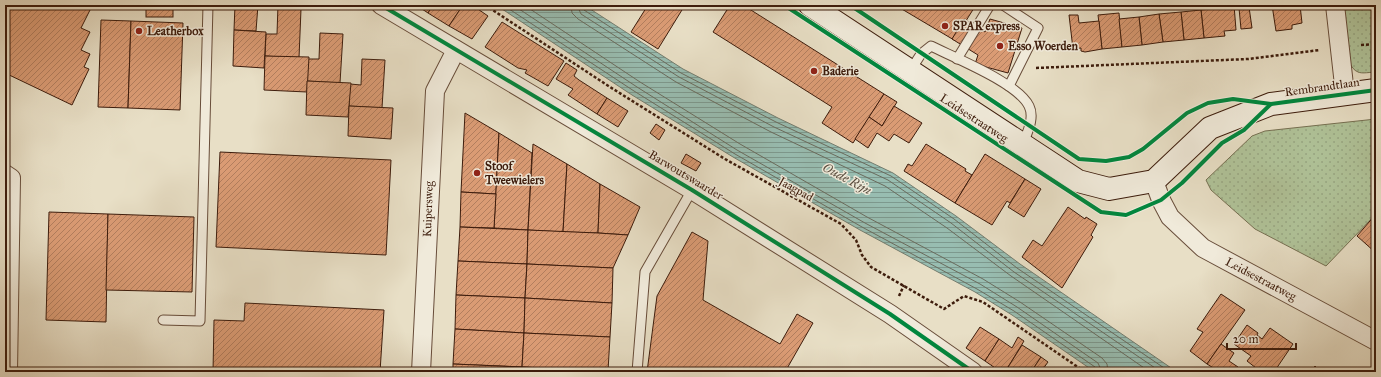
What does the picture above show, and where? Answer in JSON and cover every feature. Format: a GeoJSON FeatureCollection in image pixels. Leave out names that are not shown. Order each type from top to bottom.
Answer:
{"type":"FeatureCollection","features":[{"type":"Feature","properties":{"kind":"main road","name":"Leidsestraatweg"},"geometry":{"type":"LineString","coordinates":[[810,5],[910,72],[1078,180],[1109,189],[1154,181]]}},
{"type":"Feature","properties":{"kind":"main road","name":"Rembrandtlaan"},"geometry":{"type":"LineString","coordinates":[[1154,181],[1210,128],[1271,104],[1376,90]]}},
{"type":"Feature","properties":{"kind":"street","name":"Barwoutswaarder"},"geometry":{"type":"LineString","coordinates":[[381,5],[692,190],[890,314],[973,372]]}},
{"type":"Feature","properties":{"kind":"street"},"geometry":{"type":"LineString","coordinates":[[1335,5],[1345,94]]}},
{"type":"Feature","properties":{"kind":"street","name":"Kuipersweg"},"geometry":{"type":"LineString","coordinates":[[421,372],[435,91],[456,50]]}},
{"type":"Feature","properties":{"kind":"street"},"geometry":{"type":"LineString","coordinates":[[8,176],[8,372]]}},
{"type":"Feature","properties":{"kind":"street","name":"Leidsestraatweg"},"geometry":{"type":"LineString","coordinates":[[1154,181],[1161,200],[1170,217],[1203,248],[1376,341]]}},
{"type":"Feature","properties":{"kind":"lane"},"geometry":{"type":"LineString","coordinates":[[163,320],[200,321],[208,5]]}},
{"type":"Feature","properties":{"kind":"lane"},"geometry":{"type":"LineString","coordinates":[[957,59],[990,5]]}},
{"type":"Feature","properties":{"kind":"lane"},"geometry":{"type":"LineString","coordinates":[[1003,5],[1038,28],[1009,86]]}},
{"type":"Feature","properties":{"kind":"lane","name":"Leidsestraatweg"},"geometry":{"type":"LineString","coordinates":[[910,72],[922,54],[931,46],[1009,86],[1018,92],[1029,106],[1030,127],[1023,144]]}},
{"type":"Feature","properties":{"kind":"lane"},"geometry":{"type":"LineString","coordinates":[[638,372],[645,272],[692,190]]}},
{"type":"Feature","properties":{"kind":"path"},"geometry":{"type":"LineString","coordinates":[[1018,92],[1032,68],[1248,59],[1340,47]]}},
{"type":"Feature","properties":{"kind":"green space"},"geometry":{"type":"Polygon","coordinates":[[[1342,5],[1376,5],[1376,72],[1360,73],[1353,68],[1349,61],[1344,42],[1342,5]]]}},
{"type":"Feature","properties":{"kind":"green space"},"geometry":{"type":"Polygon","coordinates":[[[1376,119],[1376,214],[1326,266],[1255,229],[1211,190],[1206,180],[1252,136],[1265,131],[1376,119]]]}},
{"type":"Feature","properties":{"kind":"water","name":"Oude Rijn"},"geometry":{"type":"Polygon","coordinates":[[[496,5],[584,5],[683,69],[778,118],[893,173],[956,216],[1020,264],[1177,372],[1095,372],[1012,315],[975,292],[860,230],[733,157],[632,95],[496,5]]]}},
{"type":"Feature","properties":{"kind":"building"},"geometry":{"type":"Polygon","coordinates":[[[5,5],[84,5],[91,8],[81,28],[90,32],[81,50],[90,54],[84,67],[89,69],[72,105],[5,73],[5,5]]]}},
{"type":"Feature","properties":{"kind":"building"},"geometry":{"type":"Polygon","coordinates":[[[146,5],[173,5],[173,17],[146,17],[146,5]]]}},
{"type":"Feature","properties":{"kind":"building"},"geometry":{"type":"Polygon","coordinates":[[[235,5],[258,5],[256,31],[234,30],[235,5]]]}},
{"type":"Feature","properties":{"kind":"building"},"geometry":{"type":"Polygon","coordinates":[[[278,5],[295,5],[294,9],[301,9],[299,58],[265,56],[266,34],[277,34],[278,5]]]}},
{"type":"Feature","properties":{"kind":"building"},"geometry":{"type":"Polygon","coordinates":[[[416,5],[433,5],[428,13],[416,5]]]}},
{"type":"Feature","properties":{"kind":"building"},"geometry":{"type":"Polygon","coordinates":[[[433,5],[463,5],[449,26],[428,13],[433,5]]]}},
{"type":"Feature","properties":{"kind":"building"},"geometry":{"type":"Polygon","coordinates":[[[463,5],[472,5],[488,16],[472,39],[449,26],[463,5]]]}},
{"type":"Feature","properties":{"kind":"building"},"geometry":{"type":"Polygon","coordinates":[[[648,5],[685,5],[658,49],[631,32],[648,5]]]}},
{"type":"Feature","properties":{"kind":"building"},"geometry":{"type":"Polygon","coordinates":[[[730,5],[743,5],[884,94],[853,143],[822,123],[832,107],[713,32],[730,5]]]}},
{"type":"Feature","properties":{"kind":"building"},"geometry":{"type":"Polygon","coordinates":[[[895,5],[969,5],[974,8],[954,40],[895,5]]]}},
{"type":"Feature","properties":{"kind":"building"},"geometry":{"type":"Polygon","coordinates":[[[1221,5],[1234,5],[1236,30],[1224,31],[1225,36],[1204,38],[1201,10],[1222,8],[1221,5]]]}},
{"type":"Feature","properties":{"kind":"building"},"geometry":{"type":"Polygon","coordinates":[[[1239,5],[1249,5],[1249,7],[1239,8],[1239,5]]]}},
{"type":"Feature","properties":{"kind":"building"},"geometry":{"type":"Polygon","coordinates":[[[1272,5],[1300,5],[1302,23],[1292,25],[1292,29],[1276,31],[1272,5]]]}},
{"type":"Feature","properties":{"kind":"building"},"geometry":{"type":"Polygon","coordinates":[[[1249,7],[1252,28],[1241,29],[1239,8],[1249,7]]]}},
{"type":"Feature","properties":{"kind":"building"},"geometry":{"type":"Polygon","coordinates":[[[1201,10],[1204,38],[1184,40],[1181,12],[1201,10]]]}},
{"type":"Feature","properties":{"kind":"building"},"geometry":{"type":"Polygon","coordinates":[[[1181,12],[1184,40],[1163,42],[1159,14],[1181,12]]]}},
{"type":"Feature","properties":{"kind":"building"},"geometry":{"type":"Polygon","coordinates":[[[1119,13],[1122,47],[1102,49],[1098,15],[1119,13]]]}},
{"type":"Feature","properties":{"kind":"building"},"geometry":{"type":"Polygon","coordinates":[[[1159,14],[1163,42],[1142,45],[1139,17],[1159,14]]]}},
{"type":"Feature","properties":{"kind":"building"},"geometry":{"type":"Polygon","coordinates":[[[1069,15],[1078,15],[1079,23],[1099,21],[1102,49],[1085,52],[1081,51],[1081,48],[1073,49],[1069,15]]]}},
{"type":"Feature","properties":{"kind":"building"},"geometry":{"type":"Polygon","coordinates":[[[1139,17],[1142,45],[1122,47],[1119,19],[1139,17]]]}},
{"type":"Feature","properties":{"kind":"building"},"geometry":{"type":"Polygon","coordinates":[[[964,19],[985,32],[990,19],[1022,28],[1008,73],[975,64],[978,55],[952,39],[964,19]]]}},
{"type":"Feature","properties":{"kind":"building"},"geometry":{"type":"Polygon","coordinates":[[[101,20],[131,21],[128,108],[98,107],[101,20]]]}},
{"type":"Feature","properties":{"kind":"building"},"geometry":{"type":"Polygon","coordinates":[[[131,21],[183,23],[180,110],[128,108],[131,21]]]}},
{"type":"Feature","properties":{"kind":"building"},"geometry":{"type":"Polygon","coordinates":[[[502,22],[564,61],[548,86],[525,73],[527,70],[518,68],[485,47],[502,22]]]}},
{"type":"Feature","properties":{"kind":"building"},"geometry":{"type":"Polygon","coordinates":[[[234,30],[266,32],[264,68],[233,66],[234,30]]]}},
{"type":"Feature","properties":{"kind":"building"},"geometry":{"type":"Polygon","coordinates":[[[320,33],[343,34],[340,83],[307,81],[308,59],[319,59],[320,33]]]}},
{"type":"Feature","properties":{"kind":"building"},"geometry":{"type":"Polygon","coordinates":[[[265,56],[309,57],[307,92],[264,90],[265,56]]]}},
{"type":"Feature","properties":{"kind":"building"},"geometry":{"type":"Polygon","coordinates":[[[362,59],[385,60],[382,108],[349,106],[350,84],[361,85],[362,59]]]}},
{"type":"Feature","properties":{"kind":"building"},"geometry":{"type":"Polygon","coordinates":[[[566,63],[577,70],[574,76],[607,98],[597,114],[568,95],[573,89],[556,79],[566,63]]]}},
{"type":"Feature","properties":{"kind":"building"},"geometry":{"type":"Polygon","coordinates":[[[307,81],[351,83],[348,117],[306,115],[307,81]]]}},
{"type":"Feature","properties":{"kind":"building"},"geometry":{"type":"Polygon","coordinates":[[[884,94],[897,102],[882,126],[869,117],[884,94]]]}},
{"type":"Feature","properties":{"kind":"building"},"geometry":{"type":"Polygon","coordinates":[[[607,98],[628,111],[618,127],[597,114],[607,98]]]}},
{"type":"Feature","properties":{"kind":"building"},"geometry":{"type":"Polygon","coordinates":[[[349,106],[393,108],[391,139],[348,136],[349,106]]]}},
{"type":"Feature","properties":{"kind":"building"},"geometry":{"type":"Polygon","coordinates":[[[894,106],[922,123],[909,143],[894,134],[889,141],[877,133],[868,148],[855,139],[869,117],[882,126],[894,106]]]}},
{"type":"Feature","properties":{"kind":"building"},"geometry":{"type":"Polygon","coordinates":[[[465,113],[499,133],[496,194],[461,192],[465,113]]]}},
{"type":"Feature","properties":{"kind":"building"},"geometry":{"type":"Polygon","coordinates":[[[656,124],[665,130],[659,140],[650,133],[656,124]]]}},
{"type":"Feature","properties":{"kind":"building"},"geometry":{"type":"Polygon","coordinates":[[[499,133],[532,153],[528,230],[494,228],[499,133]]]}},
{"type":"Feature","properties":{"kind":"building"},"geometry":{"type":"Polygon","coordinates":[[[533,144],[567,164],[563,232],[528,230],[533,144]]]}},
{"type":"Feature","properties":{"kind":"building"},"geometry":{"type":"Polygon","coordinates":[[[926,144],[966,169],[965,171],[972,175],[955,203],[904,171],[908,164],[912,166],[926,144]]]}},
{"type":"Feature","properties":{"kind":"building"},"geometry":{"type":"Polygon","coordinates":[[[220,152],[391,160],[386,255],[216,247],[220,152]]]}},
{"type":"Feature","properties":{"kind":"building"},"geometry":{"type":"Polygon","coordinates":[[[686,154],[701,163],[696,171],[681,163],[686,154]]]}},
{"type":"Feature","properties":{"kind":"building"},"geometry":{"type":"Polygon","coordinates":[[[985,154],[1025,179],[1010,203],[1007,201],[992,225],[955,203],[985,154]]]}},
{"type":"Feature","properties":{"kind":"building"},"geometry":{"type":"Polygon","coordinates":[[[567,164],[600,184],[598,233],[563,232],[567,164]]]}},
{"type":"Feature","properties":{"kind":"building"},"geometry":{"type":"Polygon","coordinates":[[[1025,179],[1041,189],[1024,217],[1008,207],[1025,179]]]}},
{"type":"Feature","properties":{"kind":"building"},"geometry":{"type":"Polygon","coordinates":[[[600,184],[640,207],[628,235],[598,233],[600,184]]]}},
{"type":"Feature","properties":{"kind":"building"},"geometry":{"type":"Polygon","coordinates":[[[461,192],[496,194],[494,228],[460,227],[461,192]]]}},
{"type":"Feature","properties":{"kind":"building"},"geometry":{"type":"Polygon","coordinates":[[[1068,207],[1085,219],[1086,217],[1097,224],[1091,235],[1093,237],[1062,288],[1022,257],[1033,240],[1042,246],[1068,207]]]}},
{"type":"Feature","properties":{"kind":"building"},"geometry":{"type":"Polygon","coordinates":[[[49,212],[108,214],[106,322],[46,320],[49,212]]]}},
{"type":"Feature","properties":{"kind":"building"},"geometry":{"type":"Polygon","coordinates":[[[108,214],[194,217],[192,292],[106,290],[108,214]]]}},
{"type":"Feature","properties":{"kind":"building"},"geometry":{"type":"Polygon","coordinates":[[[1376,214],[1376,253],[1357,236],[1376,214]]]}},
{"type":"Feature","properties":{"kind":"building"},"geometry":{"type":"Polygon","coordinates":[[[460,227],[528,230],[527,264],[458,261],[460,227]]]}},
{"type":"Feature","properties":{"kind":"building"},"geometry":{"type":"Polygon","coordinates":[[[528,230],[628,235],[613,268],[527,264],[528,230]]]}},
{"type":"Feature","properties":{"kind":"building"},"geometry":{"type":"Polygon","coordinates":[[[692,232],[708,241],[703,300],[780,344],[797,314],[813,323],[785,372],[647,372],[657,296],[692,232]]]}},
{"type":"Feature","properties":{"kind":"building"},"geometry":{"type":"Polygon","coordinates":[[[458,261],[527,264],[525,298],[456,295],[458,261]]]}},
{"type":"Feature","properties":{"kind":"building"},"geometry":{"type":"Polygon","coordinates":[[[527,264],[613,268],[612,303],[525,298],[527,264]]]}},
{"type":"Feature","properties":{"kind":"building"},"geometry":{"type":"Polygon","coordinates":[[[1221,294],[1245,310],[1207,364],[1190,351],[1203,332],[1197,329],[1221,294]]]}},
{"type":"Feature","properties":{"kind":"building"},"geometry":{"type":"Polygon","coordinates":[[[456,295],[525,298],[524,333],[455,329],[456,295]]]}},
{"type":"Feature","properties":{"kind":"building"},"geometry":{"type":"Polygon","coordinates":[[[525,298],[612,303],[610,337],[524,333],[525,298]]]}},
{"type":"Feature","properties":{"kind":"building"},"geometry":{"type":"Polygon","coordinates":[[[245,303],[384,310],[380,372],[213,372],[214,320],[244,321],[245,303]]]}},
{"type":"Feature","properties":{"kind":"building"},"geometry":{"type":"Polygon","coordinates":[[[1247,325],[1258,333],[1257,335],[1262,339],[1270,328],[1293,344],[1274,372],[1253,372],[1256,368],[1247,361],[1251,356],[1234,344],[1247,325]]]}},
{"type":"Feature","properties":{"kind":"building"},"geometry":{"type":"Polygon","coordinates":[[[980,327],[999,339],[985,361],[966,348],[980,327]]]}},
{"type":"Feature","properties":{"kind":"building"},"geometry":{"type":"Polygon","coordinates":[[[455,329],[524,333],[522,367],[453,364],[455,329]]]}},
{"type":"Feature","properties":{"kind":"building"},"geometry":{"type":"Polygon","coordinates":[[[524,333],[610,337],[608,371],[522,367],[524,333]]]}},
{"type":"Feature","properties":{"kind":"building"},"geometry":{"type":"Polygon","coordinates":[[[1018,337],[1024,341],[1005,372],[1001,372],[985,361],[999,339],[1012,348],[1018,337]]]}},
{"type":"Feature","properties":{"kind":"building"},"geometry":{"type":"Polygon","coordinates":[[[1221,344],[1234,353],[1229,361],[1238,367],[1234,372],[1220,372],[1207,364],[1221,344]]]}},
{"type":"Feature","properties":{"kind":"building"},"geometry":{"type":"Polygon","coordinates":[[[1022,345],[1041,357],[1031,372],[1005,372],[1022,345]]]}},
{"type":"Feature","properties":{"kind":"building"},"geometry":{"type":"Polygon","coordinates":[[[1041,357],[1048,362],[1043,369],[1048,372],[1031,372],[1041,357]]]}},
{"type":"Feature","properties":{"kind":"building"},"geometry":{"type":"Polygon","coordinates":[[[453,364],[522,367],[522,372],[453,372],[453,364]]]}},
{"type":"Feature","properties":{"kind":"building"},"geometry":{"type":"Polygon","coordinates":[[[1315,366],[1321,372],[1310,372],[1315,366]]]}},
{"type":"Feature","properties":{"kind":"building"},"geometry":{"type":"Polygon","coordinates":[[[522,367],[608,371],[608,372],[522,372],[522,367]]]}},
{"type":"Feature","properties":{"kind":"cycle path"},"geometry":{"type":"LineString","coordinates":[[381,5],[692,190],[890,314],[973,372]]}},
{"type":"Feature","properties":{"kind":"cycle path"},"geometry":{"type":"LineString","coordinates":[[784,5],[1101,212],[1126,215],[1161,200],[1182,183],[1222,143],[1244,130],[1271,104]]}},
{"type":"Feature","properties":{"kind":"cycle path"},"geometry":{"type":"LineString","coordinates":[[850,5],[1079,159],[1106,161],[1129,157],[1143,149],[1187,113],[1208,103],[1233,99],[1271,104],[1376,90]]}},
{"type":"Feature","properties":{"kind":"place","name":"SPAR express"},"geometry":{"type":"Point","coordinates":[945,26]}},
{"type":"Feature","properties":{"kind":"place","name":"Leatherbox"},"geometry":{"type":"Point","coordinates":[139,31]}},
{"type":"Feature","properties":{"kind":"place","name":"Esso Woerden"},"geometry":{"type":"Point","coordinates":[1000,46]}},
{"type":"Feature","properties":{"kind":"place","name":"Baderie"},"geometry":{"type":"Point","coordinates":[814,71]}},
{"type":"Feature","properties":{"kind":"place","name":"Stoof Tweewielers"},"geometry":{"type":"Point","coordinates":[477,173]}}]}
